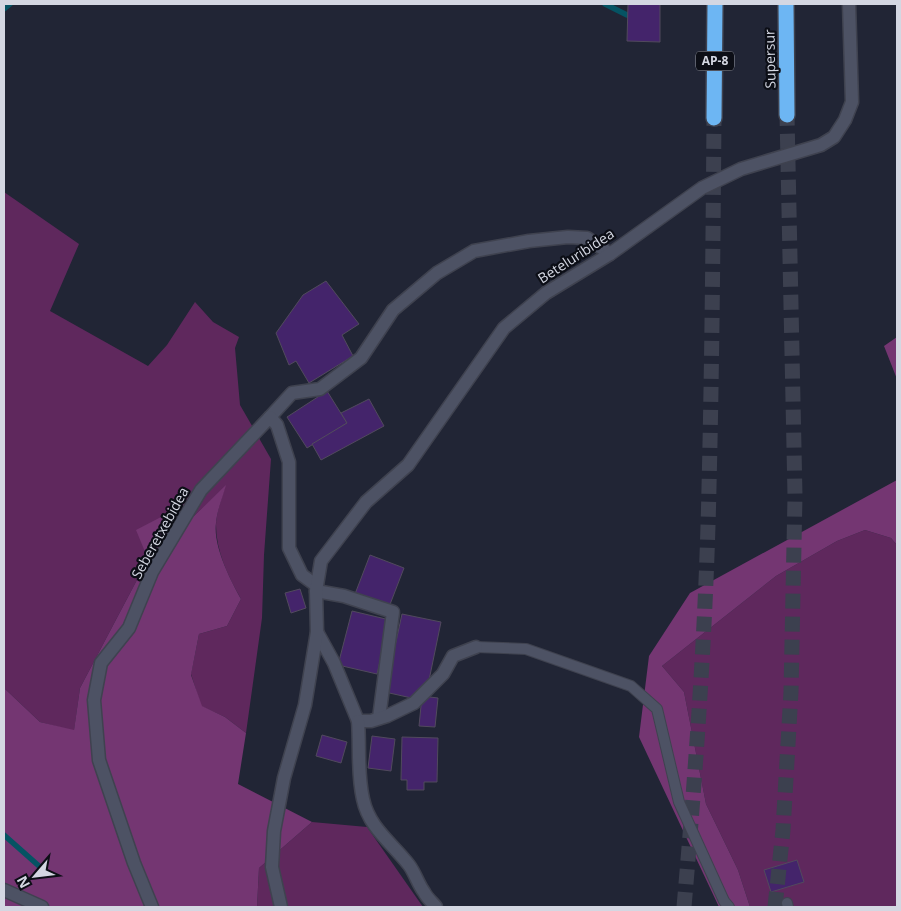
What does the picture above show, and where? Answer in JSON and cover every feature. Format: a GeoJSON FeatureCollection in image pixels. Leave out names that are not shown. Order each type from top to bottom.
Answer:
{"type":"FeatureCollection","features":[{"type":"Feature","properties":{"kind":"highway","name":"AP-8"},"geometry":{"type":"LineString","coordinates":[[714,118],[715,4]]}},
{"type":"Feature","properties":{"kind":"highway","name":"Supersur"},"geometry":{"type":"LineString","coordinates":[[786,4],[787,115]]}},
{"type":"Feature","properties":{"kind":"street","name":"Beteluribidea"},"geometry":{"type":"LineString","coordinates":[[316,588],[321,561],[366,502],[408,465],[504,328],[546,293],[610,254],[702,188],[741,169],[822,145],[834,137],[845,120],[852,102],[850,4]]}},
{"type":"Feature","properties":{"kind":"street","name":"Seberetxebidea"},"geometry":{"type":"LineString","coordinates":[[152,907],[134,863],[99,760],[94,700],[101,663],[129,628],[152,572],[201,490],[292,393],[320,389],[361,358],[393,310],[437,273],[474,252],[568,237],[587,238],[610,254]]}},
{"type":"Feature","properties":{"kind":"street"},"geometry":{"type":"LineString","coordinates":[[270,417],[277,425],[289,462],[289,548],[302,575],[316,588],[393,612],[379,718]]}},
{"type":"Feature","properties":{"kind":"street"},"geometry":{"type":"LineString","coordinates":[[281,907],[272,867],[274,832],[284,778],[305,705],[318,632],[316,588]]}},
{"type":"Feature","properties":{"kind":"street"},"geometry":{"type":"LineString","coordinates":[[318,632],[334,662],[358,722],[358,767],[363,800],[369,817],[386,841],[409,866],[423,892],[436,907]]}},
{"type":"Feature","properties":{"kind":"street"},"geometry":{"type":"LineString","coordinates":[[358,722],[379,718],[414,703],[443,674],[453,656],[476,647]]}},
{"type":"Feature","properties":{"kind":"street"},"geometry":{"type":"LineString","coordinates":[[4,890],[42,907]]}},
{"type":"Feature","properties":{"kind":"lane"},"geometry":{"type":"LineString","coordinates":[[476,647],[526,649],[632,686],[657,709],[679,802],[728,907]]}},
{"type":"Feature","properties":{"kind":"shaded area"},"geometry":{"type":"Polygon","coordinates":[[[4,192],[79,244],[50,311],[148,366],[167,345],[195,302],[213,322],[239,337],[235,348],[240,405],[271,459],[264,555],[262,618],[246,733],[225,717],[201,706],[191,674],[199,634],[227,626],[241,599],[224,563],[218,544],[217,516],[225,487],[194,516],[161,517],[148,559],[80,688],[74,731],[40,722],[4,688],[4,192]]]}},
{"type":"Feature","properties":{"kind":"shaded area"},"geometry":{"type":"Polygon","coordinates":[[[897,337],[897,379],[884,346],[897,337]]]}},
{"type":"Feature","properties":{"kind":"shaded area"},"geometry":{"type":"Polygon","coordinates":[[[897,480],[897,545],[891,538],[865,530],[837,541],[776,576],[662,666],[684,692],[706,804],[738,870],[750,907],[719,907],[639,737],[649,656],[690,593],[897,480]]]}},
{"type":"Feature","properties":{"kind":"shaded area"},"geometry":{"type":"Polygon","coordinates":[[[226,485],[216,523],[217,542],[223,562],[241,599],[227,626],[199,634],[191,675],[202,706],[225,717],[246,733],[238,784],[312,822],[259,868],[257,907],[4,907],[4,688],[40,722],[74,730],[80,688],[148,559],[136,530],[161,517],[194,516],[226,485]]]}},
{"type":"Feature","properties":{"kind":"shaded area"},"geometry":{"type":"Polygon","coordinates":[[[865,530],[891,538],[897,545],[897,907],[750,907],[738,870],[706,804],[684,692],[662,666],[776,576],[837,541],[865,530]]]}},
{"type":"Feature","properties":{"kind":"shaded area"},"geometry":{"type":"Polygon","coordinates":[[[312,822],[367,827],[423,907],[257,907],[259,868],[312,822]]]}},
{"type":"Feature","properties":{"kind":"building"},"geometry":{"type":"Polygon","coordinates":[[[628,4],[660,4],[660,42],[627,41],[628,4]]]}},
{"type":"Feature","properties":{"kind":"building"},"geometry":{"type":"Polygon","coordinates":[[[326,281],[359,324],[342,335],[353,356],[309,383],[296,361],[289,365],[276,333],[303,295],[326,281]]]}},
{"type":"Feature","properties":{"kind":"building"},"geometry":{"type":"Polygon","coordinates":[[[327,391],[347,423],[307,448],[287,417],[327,391]]]}},
{"type":"Feature","properties":{"kind":"building"},"geometry":{"type":"Polygon","coordinates":[[[369,399],[384,426],[321,460],[312,444],[347,423],[341,413],[369,399]]]}},
{"type":"Feature","properties":{"kind":"building"},"geometry":{"type":"Polygon","coordinates":[[[370,555],[404,568],[389,607],[355,594],[370,555]]]}},
{"type":"Feature","properties":{"kind":"building"},"geometry":{"type":"Polygon","coordinates":[[[300,589],[306,608],[291,613],[285,593],[300,589]]]}},
{"type":"Feature","properties":{"kind":"building"},"geometry":{"type":"Polygon","coordinates":[[[352,611],[390,620],[377,674],[338,665],[352,611]]]}},
{"type":"Feature","properties":{"kind":"building"},"geometry":{"type":"Polygon","coordinates":[[[402,614],[441,622],[427,690],[419,688],[416,699],[385,692],[402,614]]]}},
{"type":"Feature","properties":{"kind":"building"},"geometry":{"type":"Polygon","coordinates":[[[422,696],[438,698],[435,727],[419,726],[422,696]]]}},
{"type":"Feature","properties":{"kind":"building"},"geometry":{"type":"Polygon","coordinates":[[[322,735],[347,742],[341,763],[316,756],[322,735]]]}},
{"type":"Feature","properties":{"kind":"building"},"geometry":{"type":"Polygon","coordinates":[[[372,736],[395,739],[391,771],[368,768],[372,736]]]}},
{"type":"Feature","properties":{"kind":"building"},"geometry":{"type":"Polygon","coordinates":[[[402,737],[438,738],[437,782],[424,782],[424,790],[407,790],[407,780],[401,780],[402,737]]]}},
{"type":"Feature","properties":{"kind":"building"},"geometry":{"type":"Polygon","coordinates":[[[797,860],[804,882],[771,892],[764,870],[797,860]]]}},
{"type":"Feature","properties":{"kind":"waterway"},"geometry":{"type":"LineString","coordinates":[[4,9],[10,4]]}},
{"type":"Feature","properties":{"kind":"waterway"},"geometry":{"type":"LineString","coordinates":[[605,4],[627,15]]}},
{"type":"Feature","properties":{"kind":"waterway"},"geometry":{"type":"LineString","coordinates":[[4,835],[39,866]]}},
{"type":"Feature","properties":{"kind":"tunnel"},"geometry":{"type":"LineString","coordinates":[[775,907],[783,830],[791,692],[795,496],[787,115]]}},
{"type":"Feature","properties":{"kind":"tunnel"},"geometry":{"type":"LineString","coordinates":[[684,907],[700,697],[708,540],[714,118]]}}]}
